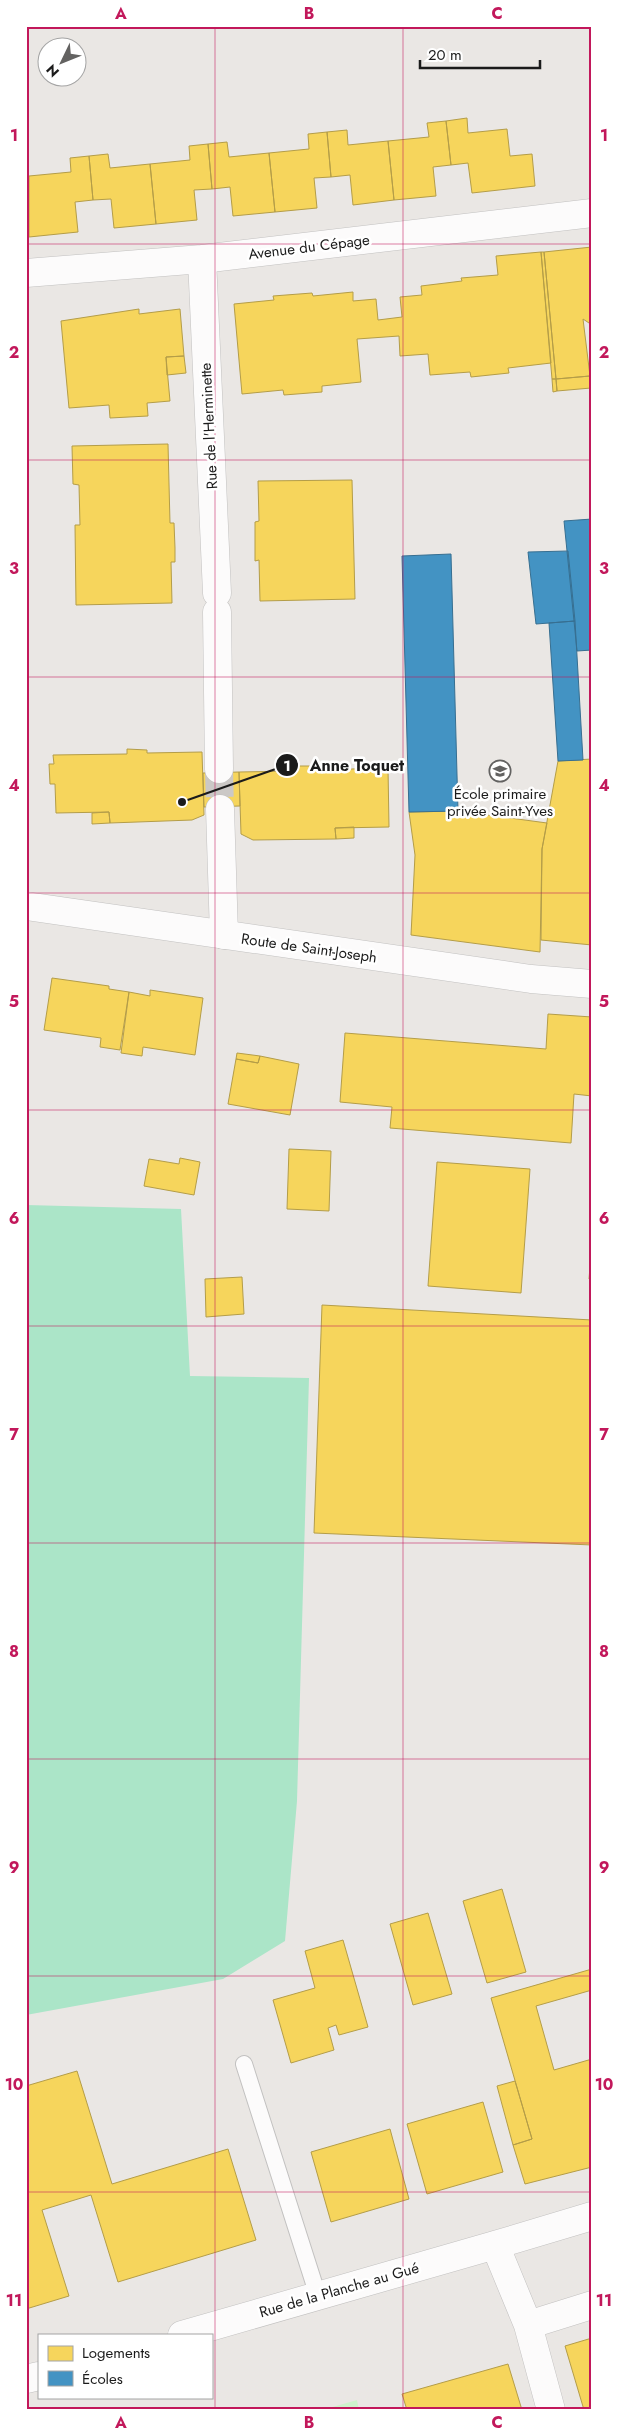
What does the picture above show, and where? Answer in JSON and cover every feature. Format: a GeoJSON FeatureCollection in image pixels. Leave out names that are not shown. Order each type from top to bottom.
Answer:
{"type":"FeatureCollection","features":[{"type":"Feature","properties":{"kind":"street","name":"Avenue du Cépage"},"geometry":{"type":"LineString","coordinates":[[26,273],[202,259],[592,213]]}},
{"type":"Feature","properties":{"kind":"street","name":"Rue de l'Herminette"},"geometry":{"type":"LineString","coordinates":[[202,259],[217,603],[219,769]]}},
{"type":"Feature","properties":{"kind":"street"},"geometry":{"type":"LineString","coordinates":[[220,809],[224,935]]}},
{"type":"Feature","properties":{"kind":"street","name":"Route de Saint-Joseph"},"geometry":{"type":"LineString","coordinates":[[26,906],[521,978],[592,984]]}},
{"type":"Feature","properties":{"kind":"street","name":"Rue de la Planche au Gué"},"geometry":{"type":"LineString","coordinates":[[185,2334],[592,2216]]}},
{"type":"Feature","properties":{"kind":"street"},"geometry":{"type":"LineString","coordinates":[[495,2245],[528,2324],[551,2410]]}},
{"type":"Feature","properties":{"kind":"street"},"geometry":{"type":"LineString","coordinates":[[528,2324],[592,2306]]}},
{"type":"Feature","properties":{"kind":"street"},"geometry":{"type":"LineString","coordinates":[[26,2380],[38,2376]]}},
{"type":"Feature","properties":{"kind":"lane"},"geometry":{"type":"LineString","coordinates":[[244,2064],[318,2296]]}},
{"type":"Feature","properties":{"kind":"green space"},"geometry":{"type":"Polygon","coordinates":[[[26,1205],[181,1209],[190,1376],[309,1378],[297,1801],[285,1941],[223,1979],[26,2015],[26,1205]]]}},
{"type":"Feature","properties":{"kind":"green space"},"geometry":{"type":"Polygon","coordinates":[[[357,2400],[359,2410],[322,2410],[357,2400]]]}},
{"type":"Feature","properties":{"kind":"building: Logements"},"geometry":{"type":"Polygon","coordinates":[[[467,118],[468,133],[507,129],[510,156],[532,154],[535,186],[472,193],[468,163],[451,165],[446,121],[467,118]]]}},
{"type":"Feature","properties":{"kind":"building: Logements"},"geometry":{"type":"Polygon","coordinates":[[[446,121],[451,165],[433,167],[436,196],[394,200],[388,141],[429,137],[427,123],[446,121]]]}},
{"type":"Feature","properties":{"kind":"building: Logements"},"geometry":{"type":"Polygon","coordinates":[[[347,130],[348,145],[388,141],[394,200],[353,205],[350,175],[331,177],[327,132],[347,130]]]}},
{"type":"Feature","properties":{"kind":"building: Logements"},"geometry":{"type":"Polygon","coordinates":[[[327,132],[331,177],[314,178],[317,208],[275,212],[269,153],[309,149],[308,134],[327,132]]]}},
{"type":"Feature","properties":{"kind":"building: Logements"},"geometry":{"type":"Polygon","coordinates":[[[227,142],[229,157],[269,153],[275,212],[233,216],[230,187],[212,189],[208,144],[227,142]]]}},
{"type":"Feature","properties":{"kind":"building: Logements"},"geometry":{"type":"Polygon","coordinates":[[[208,144],[212,189],[194,190],[197,220],[156,224],[150,164],[190,160],[189,146],[208,144]]]}},
{"type":"Feature","properties":{"kind":"building: Logements"},"geometry":{"type":"Polygon","coordinates":[[[108,154],[110,168],[150,164],[156,224],[114,228],[111,199],[93,200],[89,156],[108,154]]]}},
{"type":"Feature","properties":{"kind":"building: Logements"},"geometry":{"type":"Polygon","coordinates":[[[89,156],[93,200],[75,202],[78,232],[29,237],[29,176],[71,172],[70,158],[89,156]]]}},
{"type":"Feature","properties":{"kind":"building: Logements"},"geometry":{"type":"Polygon","coordinates":[[[592,247],[592,325],[583,319],[590,376],[556,379],[544,252],[592,247]]]}},
{"type":"Feature","properties":{"kind":"building: Logements"},"geometry":{"type":"Polygon","coordinates":[[[541,252],[551,363],[508,368],[509,373],[471,377],[470,372],[430,375],[428,354],[400,356],[399,336],[357,339],[361,382],[322,386],[322,392],[284,395],[283,390],[242,394],[234,304],[274,300],[273,296],[312,293],[313,296],[353,292],[353,301],[376,299],[378,320],[402,317],[400,297],[422,295],[421,286],[462,281],[461,278],[498,275],[496,256],[541,252]]]}},
{"type":"Feature","properties":{"kind":"building: Logements"},"geometry":{"type":"Polygon","coordinates":[[[541,252],[544,252],[556,379],[552,379],[541,252]]]}},
{"type":"Feature","properties":{"kind":"building: Logements"},"geometry":{"type":"Polygon","coordinates":[[[139,309],[139,314],[180,309],[184,356],[166,357],[170,401],[147,403],[148,416],[110,418],[109,405],[69,408],[61,321],[139,309]]]}},
{"type":"Feature","properties":{"kind":"building: Logements"},"geometry":{"type":"Polygon","coordinates":[[[184,356],[186,373],[167,375],[166,357],[184,356]]]}},
{"type":"Feature","properties":{"kind":"building: Logements"},"geometry":{"type":"Polygon","coordinates":[[[590,376],[591,388],[557,391],[556,379],[590,376]]]}},
{"type":"Feature","properties":{"kind":"building: Logements"},"geometry":{"type":"Polygon","coordinates":[[[552,379],[556,379],[557,391],[553,392],[552,379]]]}},
{"type":"Feature","properties":{"kind":"building: Logements"},"geometry":{"type":"Polygon","coordinates":[[[168,444],[170,523],[174,523],[175,548],[175,562],[171,562],[172,603],[76,605],[75,525],[80,525],[79,485],[73,484],[72,446],[168,444]]]}},
{"type":"Feature","properties":{"kind":"building: Logements"},"geometry":{"type":"Polygon","coordinates":[[[352,480],[355,599],[260,601],[259,560],[255,561],[255,522],[259,521],[258,481],[352,480]]]}},
{"type":"Feature","properties":{"kind":"building: Logements"},"geometry":{"type":"Polygon","coordinates":[[[127,749],[147,750],[147,753],[202,752],[204,815],[192,820],[110,823],[109,812],[56,813],[55,784],[50,784],[49,764],[54,764],[53,755],[127,754],[127,749]]]}},
{"type":"Feature","properties":{"kind":"building: Logements"},"geometry":{"type":"Polygon","coordinates":[[[592,759],[592,945],[541,940],[542,849],[558,761],[592,759]]]}},
{"type":"Feature","properties":{"kind":"building: Logements"},"geometry":{"type":"Polygon","coordinates":[[[295,766],[314,766],[314,770],[388,768],[389,827],[335,828],[336,839],[253,840],[241,834],[239,772],[295,771],[295,766]]]}},
{"type":"Feature","properties":{"kind":"building: Logements"},"geometry":{"type":"Polygon","coordinates":[[[239,772],[240,806],[204,807],[203,773],[239,772]]]}},
{"type":"Feature","properties":{"kind":"building: Logements"},"geometry":{"type":"Polygon","coordinates":[[[458,811],[547,823],[542,849],[540,952],[411,935],[415,855],[409,812],[458,811]]]}},
{"type":"Feature","properties":{"kind":"building: Logements"},"geometry":{"type":"Polygon","coordinates":[[[109,812],[110,823],[92,824],[92,813],[109,812]]]}},
{"type":"Feature","properties":{"kind":"building: Logements"},"geometry":{"type":"Polygon","coordinates":[[[354,827],[354,838],[336,839],[335,828],[354,827]]]}},
{"type":"Feature","properties":{"kind":"building: Logements"},"geometry":{"type":"Polygon","coordinates":[[[52,978],[109,986],[109,989],[129,992],[120,1050],[100,1047],[101,1038],[44,1030],[52,978]]]}},
{"type":"Feature","properties":{"kind":"building: Logements"},"geometry":{"type":"Polygon","coordinates":[[[150,990],[203,998],[195,1055],[143,1047],[142,1056],[121,1053],[129,992],[150,996],[150,990]]]}},
{"type":"Feature","properties":{"kind":"building: Logements"},"geometry":{"type":"Polygon","coordinates":[[[548,1014],[592,1017],[592,1096],[574,1094],[571,1143],[390,1128],[392,1107],[340,1102],[345,1033],[546,1049],[548,1014]]]}},
{"type":"Feature","properties":{"kind":"building: Logements"},"geometry":{"type":"Polygon","coordinates":[[[237,1053],[260,1056],[258,1063],[236,1059],[237,1053]]]}},
{"type":"Feature","properties":{"kind":"building: Logements"},"geometry":{"type":"Polygon","coordinates":[[[260,1056],[299,1064],[290,1115],[228,1104],[236,1059],[258,1063],[260,1056]]]}},
{"type":"Feature","properties":{"kind":"building: Logements"},"geometry":{"type":"Polygon","coordinates":[[[289,1149],[331,1151],[329,1211],[287,1209],[289,1149]]]}},
{"type":"Feature","properties":{"kind":"building: Logements"},"geometry":{"type":"Polygon","coordinates":[[[180,1158],[200,1162],[194,1195],[144,1186],[149,1159],[179,1164],[180,1158]]]}},
{"type":"Feature","properties":{"kind":"building: Logements"},"geometry":{"type":"Polygon","coordinates":[[[437,1162],[530,1169],[521,1293],[428,1286],[437,1162]]]}},
{"type":"Feature","properties":{"kind":"building: Logements"},"geometry":{"type":"Polygon","coordinates":[[[592,1243],[592,1279],[589,1279],[592,1243]]]}},
{"type":"Feature","properties":{"kind":"building: Logements"},"geometry":{"type":"Polygon","coordinates":[[[242,1277],[244,1314],[206,1317],[205,1279],[242,1277]]]}},
{"type":"Feature","properties":{"kind":"building: Logements"},"geometry":{"type":"Polygon","coordinates":[[[322,1305],[592,1320],[592,1545],[314,1533],[322,1305]]]}},
{"type":"Feature","properties":{"kind":"building: Logements"},"geometry":{"type":"Polygon","coordinates":[[[502,1889],[526,1972],[487,1983],[463,1901],[502,1889]]]}},
{"type":"Feature","properties":{"kind":"building: Logements"},"geometry":{"type":"Polygon","coordinates":[[[428,1913],[452,1994],[413,2005],[390,1924],[428,1913]]]}},
{"type":"Feature","properties":{"kind":"building: Logements"},"geometry":{"type":"Polygon","coordinates":[[[343,1940],[368,2027],[339,2035],[336,2025],[328,2028],[334,2050],[291,2063],[273,2000],[315,1988],[305,1951],[343,1940]]]}},
{"type":"Feature","properties":{"kind":"building: Logements"},"geometry":{"type":"Polygon","coordinates":[[[592,1969],[592,1990],[536,2006],[554,2070],[592,2059],[592,2167],[525,2184],[513,2145],[532,2139],[491,1998],[592,1969]]]}},
{"type":"Feature","properties":{"kind":"building: Logements"},"geometry":{"type":"Polygon","coordinates":[[[77,2071],[112,2184],[228,2149],[256,2240],[118,2282],[91,2195],[42,2210],[69,2296],[26,2309],[26,2086],[77,2071]]]}},
{"type":"Feature","properties":{"kind":"building: Logements"},"geometry":{"type":"Polygon","coordinates":[[[515,2081],[532,2139],[513,2145],[497,2086],[515,2081]]]}},
{"type":"Feature","properties":{"kind":"building: Logements"},"geometry":{"type":"Polygon","coordinates":[[[483,2102],[503,2172],[427,2194],[407,2124],[483,2102]]]}},
{"type":"Feature","properties":{"kind":"building: Logements"},"geometry":{"type":"Polygon","coordinates":[[[390,2129],[409,2199],[331,2222],[311,2152],[390,2129]]]}},
{"type":"Feature","properties":{"kind":"building: Logements"},"geometry":{"type":"Polygon","coordinates":[[[592,2338],[592,2410],[584,2410],[565,2346],[592,2338]]]}},
{"type":"Feature","properties":{"kind":"building: Logements"},"geometry":{"type":"Polygon","coordinates":[[[508,2364],[522,2410],[407,2410],[402,2394],[508,2364]]]}},
{"type":"Feature","properties":{"kind":"building: Écoles"},"geometry":{"type":"Polygon","coordinates":[[[592,519],[592,650],[577,651],[564,521],[592,519]]]}},
{"type":"Feature","properties":{"kind":"building: Écoles"},"geometry":{"type":"Polygon","coordinates":[[[568,551],[575,621],[536,624],[528,552],[568,551]]]}},
{"type":"Feature","properties":{"kind":"building: Écoles"},"geometry":{"type":"Polygon","coordinates":[[[451,554],[458,811],[409,812],[402,556],[451,554]]]}},
{"type":"Feature","properties":{"kind":"building: Écoles"},"geometry":{"type":"Polygon","coordinates":[[[575,621],[583,760],[558,761],[549,623],[575,621]]]}},
{"type":"Feature","properties":{"kind":"tunnel"},"geometry":{"type":"LineString","coordinates":[[219,769],[220,809]]}},
{"type":"Feature","properties":{"kind":"place","name":"École primaire privée Saint-Yves"},"geometry":{"type":"Point","coordinates":[500,771]}},
{"type":"Feature","properties":{"kind":"place","name":"Anne Toquet"},"geometry":{"type":"Point","coordinates":[182,802]}}]}
